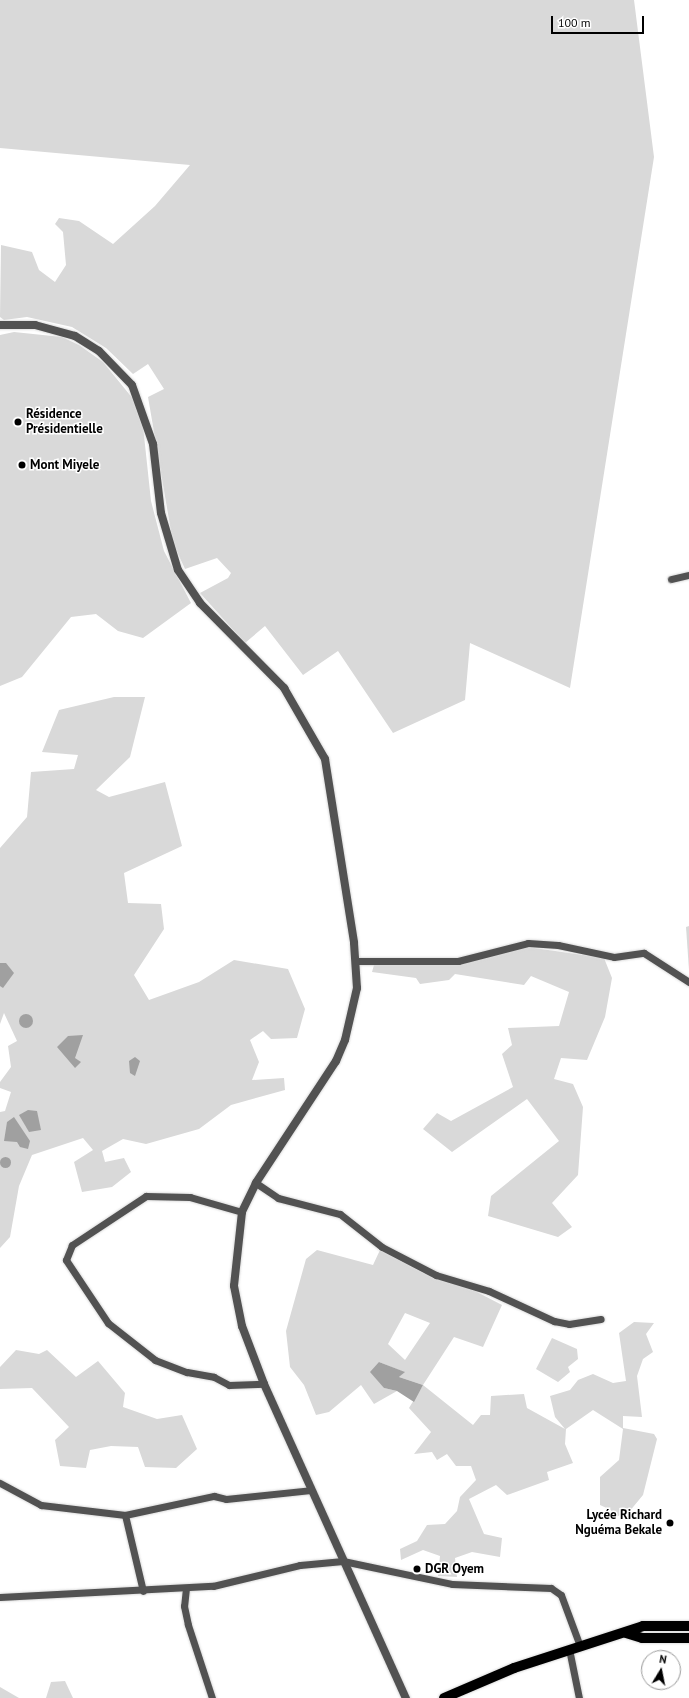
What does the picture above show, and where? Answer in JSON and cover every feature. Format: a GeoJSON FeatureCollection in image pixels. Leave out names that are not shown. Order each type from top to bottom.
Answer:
{"type":"FeatureCollection","features":[{"type":"Feature","properties":{"kind":"main road"},"geometry":{"type":"LineString","coordinates":[[444,1698],[569,1649],[626,1633],[643,1626],[689,1626]]}},
{"type":"Feature","properties":{"kind":"main road"},"geometry":{"type":"LineString","coordinates":[[626,1633],[642,1638],[689,1638]]}},
{"type":"Feature","properties":{"kind":"street"},"geometry":{"type":"LineString","coordinates":[[0,325],[35,325],[75,336],[99,351],[132,385],[154,444],[164,527],[178,570],[200,603],[284,688],[318,741],[325,758],[355,962],[357,988],[345,1040],[336,1061],[256,1183],[242,1212],[234,1286],[242,1326],[264,1384],[343,1562],[406,1695],[412,1698]]}},
{"type":"Feature","properties":{"kind":"street"},"geometry":{"type":"LineString","coordinates":[[671,579],[689,575]]}},
{"type":"Feature","properties":{"kind":"street"},"geometry":{"type":"LineString","coordinates":[[355,962],[458,961],[528,943],[551,944],[614,956],[644,953],[689,982]]}},
{"type":"Feature","properties":{"kind":"street"},"geometry":{"type":"LineString","coordinates":[[256,1183],[278,1198],[340,1214],[382,1247],[436,1275],[489,1291],[559,1322],[601,1319]]}},
{"type":"Feature","properties":{"kind":"street"},"geometry":{"type":"LineString","coordinates":[[242,1212],[190,1197],[146,1196],[72,1245],[66,1260],[108,1323],[155,1360],[187,1372],[214,1377],[229,1385],[264,1384]]}},
{"type":"Feature","properties":{"kind":"street"},"geometry":{"type":"LineString","coordinates":[[0,1482],[41,1505],[125,1515],[214,1496],[226,1500],[311,1490]]}},
{"type":"Feature","properties":{"kind":"street"},"geometry":{"type":"LineString","coordinates":[[125,1515],[143,1591]]}},
{"type":"Feature","properties":{"kind":"street"},"geometry":{"type":"LineString","coordinates":[[0,1597],[186,1588],[241,1582],[300,1565],[343,1562],[452,1584],[551,1588],[561,1595],[580,1646]]}},
{"type":"Feature","properties":{"kind":"street"},"geometry":{"type":"LineString","coordinates":[[186,1588],[184,1606],[188,1625],[212,1698]]}},
{"type":"Feature","properties":{"kind":"street"},"geometry":{"type":"LineString","coordinates":[[569,1649],[579,1698]]}},
{"type":"Feature","properties":{"kind":"shaded area"},"geometry":{"type":"Polygon","coordinates":[[[0,0],[634,0],[654,157],[570,688],[470,643],[465,700],[393,733],[338,651],[303,675],[265,626],[245,643],[200,593],[228,578],[231,573],[217,558],[185,569],[173,543],[148,397],[164,389],[148,364],[133,374],[106,348],[72,327],[27,317],[4,320],[0,317],[1,245],[32,252],[39,270],[55,282],[66,265],[63,232],[55,224],[59,218],[79,221],[113,244],[155,206],[190,165],[0,148],[0,0]]]}},
{"type":"Feature","properties":{"kind":"shaded area"},"geometry":{"type":"Polygon","coordinates":[[[14,332],[62,337],[79,345],[103,362],[134,400],[143,426],[151,501],[164,551],[191,603],[143,638],[118,631],[96,614],[71,617],[22,677],[0,686],[0,335],[14,332]]]}},
{"type":"Feature","properties":{"kind":"shaded area"},"geometry":{"type":"Polygon","coordinates":[[[114,697],[145,697],[130,757],[96,790],[109,797],[165,782],[182,846],[124,873],[128,903],[161,904],[164,929],[134,975],[149,1000],[199,982],[234,960],[288,969],[305,1009],[297,1038],[271,1039],[263,1031],[250,1040],[259,1062],[252,1080],[284,1078],[285,1090],[231,1105],[199,1129],[146,1144],[123,1139],[102,1151],[105,1162],[124,1158],[131,1172],[112,1187],[82,1192],[74,1162],[93,1150],[83,1138],[32,1155],[19,1186],[10,1237],[0,1248],[0,1112],[5,1111],[11,1092],[0,1088],[0,1082],[11,1067],[8,1046],[17,1041],[4,1013],[0,1024],[0,848],[27,817],[31,772],[74,769],[78,755],[42,752],[59,710],[114,697]]]}},
{"type":"Feature","properties":{"kind":"shaded area"},"geometry":{"type":"Polygon","coordinates":[[[689,926],[689,970],[686,927],[689,926]]]}},
{"type":"Feature","properties":{"kind":"shaded area"},"geometry":{"type":"Polygon","coordinates":[[[527,947],[604,958],[612,978],[605,1017],[587,1060],[561,1058],[554,1079],[573,1084],[583,1107],[578,1175],[552,1203],[572,1227],[558,1237],[488,1216],[491,1196],[559,1141],[527,1099],[452,1152],[423,1129],[437,1113],[451,1121],[513,1087],[502,1054],[512,1045],[508,1028],[559,1026],[569,992],[531,976],[524,985],[455,974],[449,980],[420,984],[416,978],[372,972],[374,965],[458,964],[527,947]]]}},
{"type":"Feature","properties":{"kind":"shaded area"},"geometry":{"type":"Polygon","coordinates":[[[0,963],[6,963],[14,973],[3,988],[0,986],[0,963]]]}},
{"type":"Feature","properties":{"kind":"shaded area"},"geometry":{"type":"Polygon","coordinates":[[[23,1014],[29,1014],[33,1018],[33,1024],[29,1028],[23,1028],[19,1024],[19,1018],[23,1014]]]}},
{"type":"Feature","properties":{"kind":"shaded area"},"geometry":{"type":"Polygon","coordinates":[[[83,1035],[75,1058],[81,1062],[75,1068],[57,1047],[68,1036],[83,1035]]]}},
{"type":"Feature","properties":{"kind":"shaded area"},"geometry":{"type":"Polygon","coordinates":[[[135,1057],[140,1061],[135,1076],[130,1073],[129,1061],[135,1057]]]}},
{"type":"Feature","properties":{"kind":"shaded area"},"geometry":{"type":"Polygon","coordinates":[[[28,1110],[37,1111],[41,1130],[29,1132],[19,1115],[28,1110]]]}},
{"type":"Feature","properties":{"kind":"shaded area"},"geometry":{"type":"Polygon","coordinates":[[[14,1117],[30,1141],[28,1149],[20,1147],[17,1142],[4,1141],[7,1122],[14,1117]]]}},
{"type":"Feature","properties":{"kind":"shaded area"},"geometry":{"type":"Polygon","coordinates":[[[5,1156],[9,1158],[11,1162],[9,1166],[5,1168],[1,1166],[-1,1162],[1,1158],[5,1156]]]}},
{"type":"Feature","properties":{"kind":"shaded area"},"geometry":{"type":"Polygon","coordinates":[[[317,1250],[373,1265],[380,1250],[425,1274],[475,1291],[502,1305],[483,1347],[454,1337],[423,1385],[399,1377],[404,1372],[379,1362],[384,1388],[397,1391],[374,1404],[361,1385],[329,1412],[316,1415],[304,1385],[290,1367],[286,1331],[306,1259],[317,1250]],[[405,1313],[388,1344],[405,1360],[430,1323],[405,1313]]]}},
{"type":"Feature","properties":{"kind":"shaded area"},"geometry":{"type":"Polygon","coordinates":[[[634,1322],[654,1323],[646,1334],[653,1352],[643,1359],[637,1376],[642,1417],[623,1416],[623,1428],[654,1434],[657,1439],[643,1495],[629,1512],[610,1519],[611,1510],[600,1505],[600,1477],[619,1460],[623,1429],[593,1410],[566,1429],[565,1444],[573,1463],[547,1472],[549,1480],[507,1495],[496,1485],[469,1499],[484,1534],[502,1538],[500,1557],[472,1552],[455,1558],[457,1577],[438,1576],[440,1556],[423,1550],[401,1560],[400,1549],[417,1541],[427,1525],[445,1524],[457,1511],[460,1497],[476,1480],[471,1466],[456,1466],[447,1454],[437,1460],[432,1452],[414,1454],[431,1432],[409,1408],[423,1385],[473,1425],[481,1415],[490,1415],[491,1396],[524,1394],[527,1408],[565,1429],[555,1417],[550,1396],[570,1390],[578,1380],[593,1374],[613,1383],[626,1381],[619,1333],[634,1322]]]}},
{"type":"Feature","properties":{"kind":"shaded area"},"geometry":{"type":"Polygon","coordinates":[[[552,1338],[577,1349],[578,1359],[568,1367],[570,1372],[558,1382],[536,1369],[552,1338]]]}},
{"type":"Feature","properties":{"kind":"shaded area"},"geometry":{"type":"Polygon","coordinates":[[[16,1350],[39,1354],[47,1350],[76,1377],[98,1361],[125,1393],[123,1407],[157,1419],[182,1415],[197,1449],[176,1468],[145,1467],[138,1447],[111,1446],[90,1450],[86,1468],[60,1466],[55,1440],[69,1427],[32,1388],[0,1389],[0,1367],[16,1350]]]}},
{"type":"Feature","properties":{"kind":"shaded area"},"geometry":{"type":"Polygon","coordinates":[[[379,1362],[405,1372],[399,1377],[423,1385],[414,1402],[397,1391],[384,1388],[370,1372],[379,1362]]]}},
{"type":"Feature","properties":{"kind":"shaded area"},"geometry":{"type":"Polygon","coordinates":[[[65,1681],[73,1698],[46,1698],[51,1682],[65,1681]]]}},
{"type":"Feature","properties":{"kind":"shaded area"},"geometry":{"type":"Polygon","coordinates":[[[0,1687],[19,1698],[0,1698],[0,1687]]]}},
{"type":"Feature","properties":{"kind":"place","name":"Résidence Présidentielle"},"geometry":{"type":"Point","coordinates":[18,422]}},
{"type":"Feature","properties":{"kind":"place","name":"Mont Miyele"},"geometry":{"type":"Point","coordinates":[22,465]}},
{"type":"Feature","properties":{"kind":"place","name":"Lycée Richard Nguéma Bekale"},"geometry":{"type":"Point","coordinates":[670,1523]}},
{"type":"Feature","properties":{"kind":"place","name":"DGR Oyem"},"geometry":{"type":"Point","coordinates":[417,1569]}}]}
